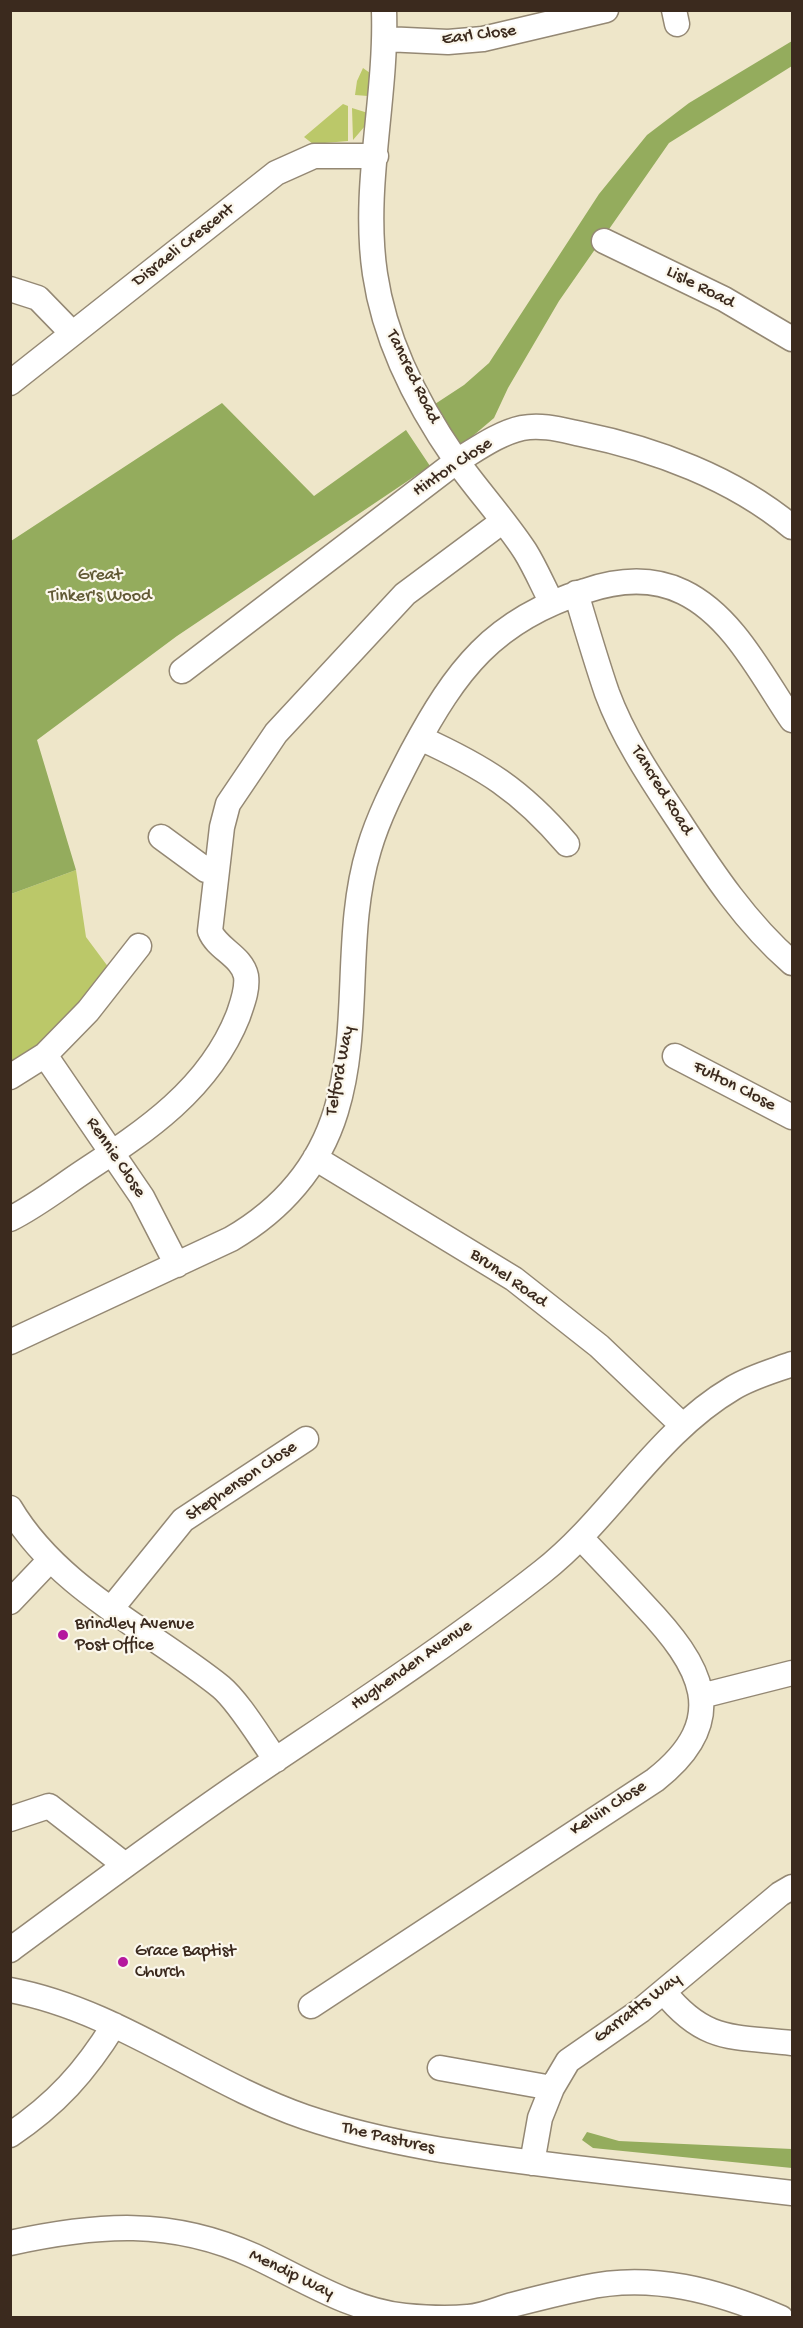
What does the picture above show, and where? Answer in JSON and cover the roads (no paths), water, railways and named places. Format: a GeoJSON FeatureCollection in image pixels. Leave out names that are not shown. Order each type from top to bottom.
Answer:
{"type":"FeatureCollection","features":[{"type":"Feature","properties":{"kind":"street","name":"Tancred Road"},"geometry":{"type":"LineString","coordinates":[[384,10],[385,39],[372,241],[382,311],[406,374],[426,413],[457,461],[525,552],[552,603]]}},
{"type":"Feature","properties":{"kind":"street","name":"Earl Close"},"geometry":{"type":"LineString","coordinates":[[385,39],[448,42],[483,39],[606,10]]}},
{"type":"Feature","properties":{"kind":"street","name":"Disraeli Crescent"},"geometry":{"type":"LineString","coordinates":[[10,383],[276,173],[314,156],[376,156]]}},
{"type":"Feature","properties":{"kind":"street","name":"Lisle Road"},"geometry":{"type":"LineString","coordinates":[[604,241],[724,299],[792,339]]}},
{"type":"Feature","properties":{"kind":"street"},"geometry":{"type":"LineString","coordinates":[[10,289],[38,298],[72,333]]}},
{"type":"Feature","properties":{"kind":"street","name":"Hinton Close"},"geometry":{"type":"LineString","coordinates":[[182,671],[457,461],[491,440],[522,428],[546,426],[627,443],[678,462],[744,494],[792,527]]}},
{"type":"Feature","properties":{"kind":"street"},"geometry":{"type":"LineString","coordinates":[[10,1219],[156,1122],[190,1091],[219,1053],[241,1009],[246,990],[246,976],[242,965],[213,938],[210,931],[216,873],[228,804],[276,733],[405,594],[503,521]]}},
{"type":"Feature","properties":{"kind":"street","name":"Telford Way"},"geometry":{"type":"LineString","coordinates":[[10,1342],[177,1265],[254,1226],[299,1184],[315,1158],[336,1112],[349,1047],[353,941],[363,872],[378,822],[420,738],[456,676],[473,656],[523,618],[552,603],[599,586],[640,581],[671,588],[699,602],[719,618],[740,642],[792,720]]}},
{"type":"Feature","properties":{"kind":"street","name":"Tancred Road"},"geometry":{"type":"LineString","coordinates":[[576,593],[608,694],[637,755],[698,850],[740,909],[764,937],[792,963]]}},
{"type":"Feature","properties":{"kind":"street"},"geometry":{"type":"LineString","coordinates":[[420,738],[479,766],[503,782],[536,810],[567,844]]}},
{"type":"Feature","properties":{"kind":"street"},"geometry":{"type":"LineString","coordinates":[[161,837],[206,870],[216,873]]}},
{"type":"Feature","properties":{"kind":"street"},"geometry":{"type":"LineString","coordinates":[[10,1077],[45,1055],[88,1011],[139,946]]}},
{"type":"Feature","properties":{"kind":"street","name":"Rennie Close"},"geometry":{"type":"LineString","coordinates":[[45,1055],[142,1197],[177,1265]]}},
{"type":"Feature","properties":{"kind":"street","name":"Fulton Close"},"geometry":{"type":"LineString","coordinates":[[675,1056],[792,1117]]}},
{"type":"Feature","properties":{"kind":"street","name":"Brunel Road"},"geometry":{"type":"LineString","coordinates":[[315,1158],[514,1279],[599,1346],[682,1425]]}},
{"type":"Feature","properties":{"kind":"street","name":"Hughenden Avenue"},"geometry":{"type":"LineString","coordinates":[[10,1950],[125,1865],[476,1622],[543,1571],[581,1538],[682,1425],[734,1387],[792,1364]]}},
{"type":"Feature","properties":{"kind":"street","name":"Stephenson Close"},"geometry":{"type":"LineString","coordinates":[[111,1609],[183,1520],[306,1439]]}},
{"type":"Feature","properties":{"kind":"street"},"geometry":{"type":"LineString","coordinates":[[10,1508],[50,1560],[111,1609],[223,1689],[276,1760]]}},
{"type":"Feature","properties":{"kind":"street","name":"Kelvin Close"},"geometry":{"type":"LineString","coordinates":[[311,2006],[655,1780],[677,1763],[689,1747],[702,1710],[696,1674],[673,1636],[581,1538]]}},
{"type":"Feature","properties":{"kind":"street"},"geometry":{"type":"LineString","coordinates":[[10,1602],[50,1560]]}},
{"type":"Feature","properties":{"kind":"street"},"geometry":{"type":"LineString","coordinates":[[701,1696],[718,1694],[792,1672]]}},
{"type":"Feature","properties":{"kind":"street"},"geometry":{"type":"LineString","coordinates":[[10,1819],[49,1806],[125,1865]]}},
{"type":"Feature","properties":{"kind":"street","name":"Garratts Way"},"geometry":{"type":"LineString","coordinates":[[532,2163],[540,2118],[552,2088],[568,2061],[640,2011],[780,1894],[792,1887]]}},
{"type":"Feature","properties":{"kind":"street","name":"The Pastures"},"geometry":{"type":"LineString","coordinates":[[10,1990],[73,2007],[114,2025],[229,2085],[304,2116],[372,2138],[432,2150],[792,2193]]}},
{"type":"Feature","properties":{"kind":"street"},"geometry":{"type":"LineString","coordinates":[[664,1992],[688,2018],[718,2034],[792,2043]]}},
{"type":"Feature","properties":{"kind":"street"},"geometry":{"type":"LineString","coordinates":[[10,2135],[53,2104],[96,2056],[114,2025]]}},
{"type":"Feature","properties":{"kind":"street"},"geometry":{"type":"LineString","coordinates":[[440,2068],[552,2088]]}},
{"type":"Feature","properties":{"kind":"street","name":"Mendip Way"},"geometry":{"type":"LineString","coordinates":[[10,2243],[48,2234],[119,2226],[200,2237],[254,2256],[305,2282],[366,2308],[403,2316],[471,2317],[584,2288],[638,2282],[697,2289],[734,2299],[781,2318]]}},
{"type":"Feature","properties":{"kind":"place","name":"Brindley Avenue Post Office"},"geometry":{"type":"Point","coordinates":[63,1635]}},
{"type":"Feature","properties":{"kind":"place","name":"Grace Baptist Church"},"geometry":{"type":"Point","coordinates":[123,1962]}},
{"type":"Feature","properties":{"kind":"park label","name":"Great Tinker's Wood"},"geometry":{"type":"Point","coordinates":[100,586]}}]}
